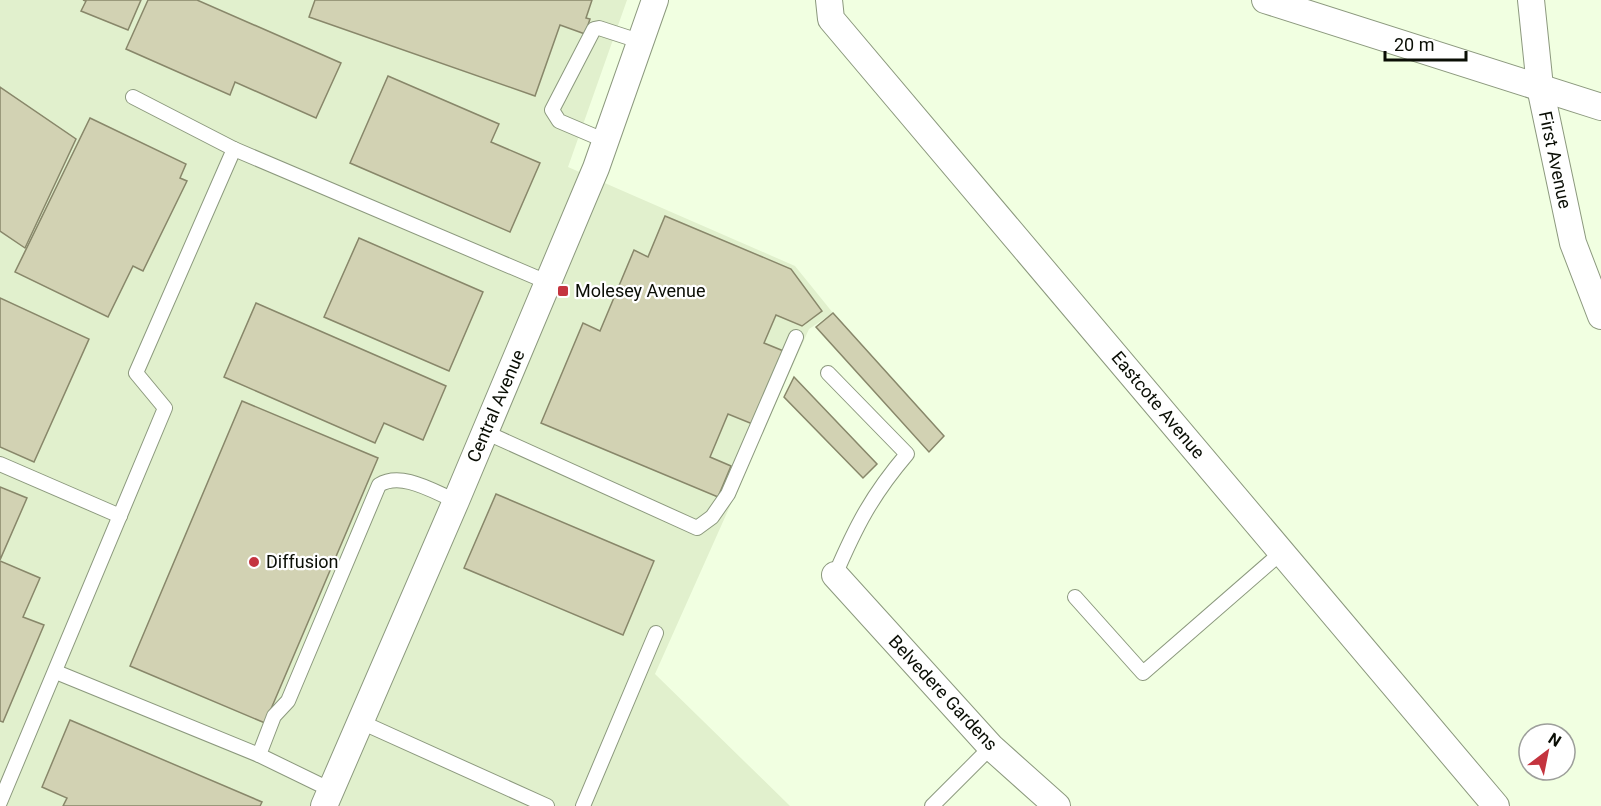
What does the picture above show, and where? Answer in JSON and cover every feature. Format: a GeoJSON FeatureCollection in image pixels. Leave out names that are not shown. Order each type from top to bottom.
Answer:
{"type":"FeatureCollection","features":[{"type":"Feature","properties":{"kind":"street","name":"Central Avenue"},"geometry":{"type":"LineString","coordinates":[[327,798],[456,501],[606,141],[656,0]]}},
{"type":"Feature","properties":{"kind":"street","name":"Eastcote Avenue"},"geometry":{"type":"LineString","coordinates":[[829,0],[831,19],[1496,806]]}},
{"type":"Feature","properties":{"kind":"street"},"geometry":{"type":"LineString","coordinates":[[1265,0],[1601,106]]}},
{"type":"Feature","properties":{"kind":"street","name":"First Avenue"},"geometry":{"type":"LineString","coordinates":[[1532,0],[1540,87],[1573,243],[1601,316]]}},
{"type":"Feature","properties":{"kind":"street","name":"Belvedere Gardens"},"geometry":{"type":"LineString","coordinates":[[835,575],[992,747],[1057,806]]}},
{"type":"Feature","properties":{"kind":"lane"},"geometry":{"type":"LineString","coordinates":[[606,141],[559,121],[552,110],[594,28],[642,42]]}},
{"type":"Feature","properties":{"kind":"lane"},"geometry":{"type":"LineString","coordinates":[[133,97],[234,149],[547,282]]}},
{"type":"Feature","properties":{"kind":"lane"},"geometry":{"type":"LineString","coordinates":[[0,802],[165,408],[136,373],[234,149]]}},
{"type":"Feature","properties":{"kind":"lane"},"geometry":{"type":"LineString","coordinates":[[485,432],[697,528],[712,517],[728,494],[796,337]]}},
{"type":"Feature","properties":{"kind":"lane"},"geometry":{"type":"LineString","coordinates":[[828,373],[907,454],[880,486],[856,528],[835,575]]}},
{"type":"Feature","properties":{"kind":"lane"},"geometry":{"type":"LineString","coordinates":[[0,464],[120,516]]}},
{"type":"Feature","properties":{"kind":"lane"},"geometry":{"type":"LineString","coordinates":[[258,755],[274,716],[288,701],[379,485],[389,479],[405,481],[456,501]]}},
{"type":"Feature","properties":{"kind":"lane"},"geometry":{"type":"LineString","coordinates":[[1075,597],[1143,673],[1282,552]]}},
{"type":"Feature","properties":{"kind":"lane"},"geometry":{"type":"LineString","coordinates":[[583,806],[656,633]]}},
{"type":"Feature","properties":{"kind":"lane"},"geometry":{"type":"LineString","coordinates":[[56,672],[258,755],[327,798]]}},
{"type":"Feature","properties":{"kind":"lane"},"geometry":{"type":"LineString","coordinates":[[361,722],[547,806]]}},
{"type":"Feature","properties":{"kind":"lane"},"geometry":{"type":"LineString","coordinates":[[932,806],[992,747]]}},
{"type":"Feature","properties":{"kind":"shaded area"},"geometry":{"type":"Polygon","coordinates":[[[0,0],[627,0],[568,167],[795,266],[833,313],[809,329],[655,674],[790,806],[0,806],[0,0]]]}},
{"type":"Feature","properties":{"kind":"building"},"geometry":{"type":"Polygon","coordinates":[[[83,0],[141,0],[128,30],[81,11],[86,1],[83,0]]]}},
{"type":"Feature","properties":{"kind":"building"},"geometry":{"type":"Polygon","coordinates":[[[148,0],[197,0],[341,63],[316,118],[235,82],[230,95],[126,49],[148,0]]]}},
{"type":"Feature","properties":{"kind":"building"},"geometry":{"type":"Polygon","coordinates":[[[315,0],[592,0],[586,18],[590,19],[585,34],[560,25],[535,96],[309,17],[315,0]]]}},
{"type":"Feature","properties":{"kind":"building"},"geometry":{"type":"Polygon","coordinates":[[[388,76],[499,124],[491,142],[540,163],[510,232],[350,163],[388,76]]]}},
{"type":"Feature","properties":{"kind":"building"},"geometry":{"type":"Polygon","coordinates":[[[0,87],[76,139],[25,248],[0,231],[0,87]]]}},
{"type":"Feature","properties":{"kind":"building"},"geometry":{"type":"Polygon","coordinates":[[[90,118],[186,164],[180,178],[187,181],[143,271],[133,266],[108,317],[15,272],[90,118]]]}},
{"type":"Feature","properties":{"kind":"building"},"geometry":{"type":"Polygon","coordinates":[[[665,216],[791,269],[822,311],[802,326],[776,315],[764,343],[786,352],[755,425],[728,414],[710,457],[731,466],[718,497],[541,423],[583,323],[600,331],[634,250],[648,257],[665,216]]]}},
{"type":"Feature","properties":{"kind":"building"},"geometry":{"type":"Polygon","coordinates":[[[359,238],[483,292],[449,371],[324,317],[359,238]]]}},
{"type":"Feature","properties":{"kind":"building"},"geometry":{"type":"Polygon","coordinates":[[[0,298],[89,339],[34,462],[0,447],[0,298]]]}},
{"type":"Feature","properties":{"kind":"building"},"geometry":{"type":"Polygon","coordinates":[[[256,303],[446,386],[423,440],[384,423],[375,443],[224,377],[256,303]]]}},
{"type":"Feature","properties":{"kind":"building"},"geometry":{"type":"Polygon","coordinates":[[[833,313],[944,436],[929,452],[816,327],[833,313]]]}},
{"type":"Feature","properties":{"kind":"building"},"geometry":{"type":"Polygon","coordinates":[[[794,377],[877,464],[863,478],[784,397],[794,377]]]}},
{"type":"Feature","properties":{"kind":"building","name":"Diffusion"},"geometry":{"type":"Polygon","coordinates":[[[242,401],[378,458],[265,723],[130,666],[242,401]]]}},
{"type":"Feature","properties":{"kind":"building"},"geometry":{"type":"Polygon","coordinates":[[[0,487],[27,498],[0,560],[0,487]]]}},
{"type":"Feature","properties":{"kind":"building"},"geometry":{"type":"Polygon","coordinates":[[[496,494],[654,561],[623,635],[464,568],[496,494]]]}},
{"type":"Feature","properties":{"kind":"building"},"geometry":{"type":"Polygon","coordinates":[[[0,561],[40,578],[23,617],[44,625],[3,722],[0,721],[0,561]]]}},
{"type":"Feature","properties":{"kind":"building"},"geometry":{"type":"Polygon","coordinates":[[[70,720],[262,802],[260,806],[63,806],[67,798],[42,787],[70,720]]]}},
{"type":"Feature","properties":{"kind":"place","name":"Molesey Avenue"},"geometry":{"type":"Point","coordinates":[563,291]}},
{"type":"Feature","properties":{"kind":"place","name":"Diffusion"},"geometry":{"type":"Point","coordinates":[254,562]}}]}
